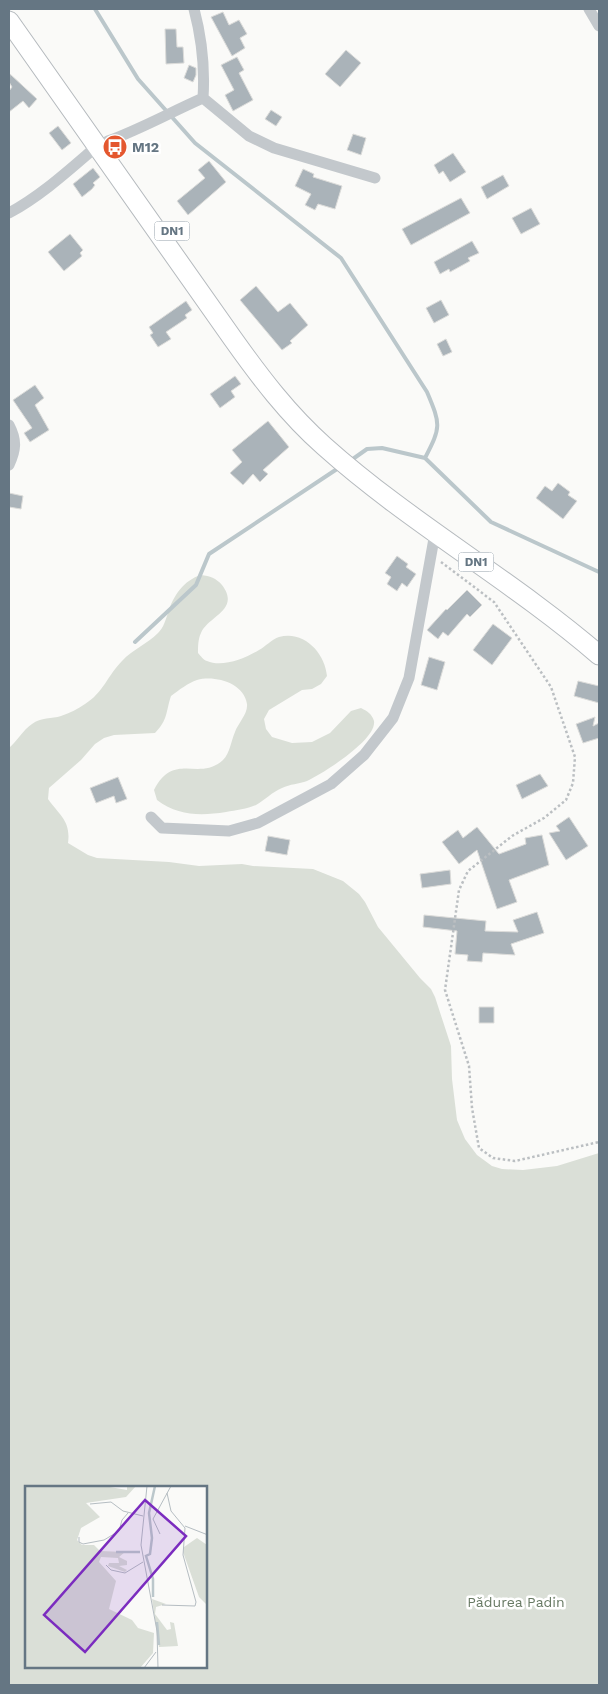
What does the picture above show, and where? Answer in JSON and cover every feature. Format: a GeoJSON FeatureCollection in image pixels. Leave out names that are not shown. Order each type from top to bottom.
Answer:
{"type":"FeatureCollection","features":[{"type":"Feature","properties":{"kind":"main road","name":"DN1"},"geometry":{"type":"LineString","coordinates":[[15,9],[262,380],[291,414],[336,448],[435,533],[560,622],[599,655]]}},
{"type":"Feature","properties":{"kind":"main road","name":"DN1"},"geometry":{"type":"LineString","coordinates":[[9,20],[103,143]]}},
{"type":"Feature","properties":{"kind":"main road","name":"DN1"},"geometry":{"type":"LineString","coordinates":[[356,465],[402,494],[567,613],[599,640]]}},
{"type":"Feature","properties":{"kind":"street"},"geometry":{"type":"LineString","coordinates":[[194,9],[201,37],[205,73],[203,98]]}},
{"type":"Feature","properties":{"kind":"street"},"geometry":{"type":"LineString","coordinates":[[589,9],[599,26]]}},
{"type":"Feature","properties":{"kind":"street"},"geometry":{"type":"LineString","coordinates":[[9,213],[29,202],[103,143],[133,132],[203,98]]}},
{"type":"Feature","properties":{"kind":"street"},"geometry":{"type":"LineString","coordinates":[[203,98],[249,136],[274,148],[374,178]]}},
{"type":"Feature","properties":{"kind":"street"},"geometry":{"type":"LineString","coordinates":[[9,425],[14,434],[16,448],[9,465]]}},
{"type":"Feature","properties":{"kind":"street"},"geometry":{"type":"LineString","coordinates":[[151,817],[162,828],[229,832],[258,823],[331,784],[364,755],[393,718],[409,678],[435,533]]}},
{"type":"Feature","properties":{"kind":"path"},"geometry":{"type":"LineString","coordinates":[[430,553],[494,602],[551,687],[575,757],[573,783],[566,800],[544,818],[512,836],[468,871],[459,890],[445,990],[469,1066],[472,1108],[478,1148],[492,1158],[515,1161],[599,1142]]}},
{"type":"Feature","properties":{"kind":"green space","name":"Pădurea Padin"},"geometry":{"type":"Polygon","coordinates":[[[201,575],[213,578],[222,585],[227,594],[228,601],[226,607],[205,627],[200,635],[198,653],[204,660],[213,663],[227,663],[241,659],[261,649],[276,638],[288,636],[305,640],[312,645],[322,659],[327,676],[321,684],[312,689],[302,690],[269,710],[264,719],[266,729],[272,737],[292,743],[312,742],[330,733],[351,711],[361,708],[372,716],[374,721],[373,729],[347,756],[324,771],[307,781],[278,790],[253,806],[208,814],[181,812],[157,800],[154,790],[162,778],[170,772],[178,769],[214,766],[223,760],[247,708],[245,697],[235,686],[228,682],[212,679],[197,680],[171,696],[164,720],[155,733],[114,735],[104,738],[95,744],[81,760],[49,788],[48,799],[66,824],[68,843],[97,858],[169,862],[199,866],[242,864],[313,869],[343,881],[359,894],[378,927],[431,989],[435,997],[451,1046],[452,1079],[457,1120],[465,1139],[477,1155],[492,1166],[502,1169],[523,1170],[557,1166],[599,1153],[599,1685],[9,1685],[9,748],[35,722],[68,714],[91,700],[122,661],[160,631],[176,595],[189,581],[201,575]]]}},
{"type":"Feature","properties":{"kind":"building"},"geometry":{"type":"Polygon","coordinates":[[[223,12],[229,25],[239,20],[247,34],[240,38],[245,48],[232,56],[211,17],[223,12]]]}},
{"type":"Feature","properties":{"kind":"building"},"geometry":{"type":"Polygon","coordinates":[[[165,29],[176,29],[177,47],[183,47],[184,63],[166,64],[165,29]]]}},
{"type":"Feature","properties":{"kind":"building"},"geometry":{"type":"Polygon","coordinates":[[[346,50],[361,63],[340,87],[325,74],[346,50]]]}},
{"type":"Feature","properties":{"kind":"building"},"geometry":{"type":"Polygon","coordinates":[[[237,57],[244,70],[239,73],[253,100],[233,111],[225,95],[234,90],[221,65],[237,57]]]}},
{"type":"Feature","properties":{"kind":"building"},"geometry":{"type":"Polygon","coordinates":[[[189,65],[196,68],[193,82],[184,78],[189,65]]]}},
{"type":"Feature","properties":{"kind":"building"},"geometry":{"type":"Polygon","coordinates":[[[10,74],[37,99],[29,108],[23,101],[9,112],[9,91],[12,87],[9,82],[10,74]]]}},
{"type":"Feature","properties":{"kind":"building"},"geometry":{"type":"Polygon","coordinates":[[[271,110],[282,117],[276,126],[265,119],[271,110]]]}},
{"type":"Feature","properties":{"kind":"building"},"geometry":{"type":"Polygon","coordinates":[[[58,126],[71,143],[62,150],[49,133],[58,126]]]}},
{"type":"Feature","properties":{"kind":"building"},"geometry":{"type":"Polygon","coordinates":[[[353,134],[366,138],[361,155],[347,150],[353,134]]]}},
{"type":"Feature","properties":{"kind":"building"},"geometry":{"type":"Polygon","coordinates":[[[453,153],[466,172],[450,182],[443,171],[439,174],[434,165],[453,153]]]}},
{"type":"Feature","properties":{"kind":"building"},"geometry":{"type":"Polygon","coordinates":[[[209,161],[226,182],[188,215],[177,201],[205,178],[198,170],[209,161]]]}},
{"type":"Feature","properties":{"kind":"building"},"geometry":{"type":"Polygon","coordinates":[[[93,168],[100,177],[93,183],[95,185],[92,189],[82,197],[73,184],[93,168]]]}},
{"type":"Feature","properties":{"kind":"building"},"geometry":{"type":"Polygon","coordinates":[[[303,169],[314,174],[313,177],[342,186],[335,209],[318,204],[315,210],[305,205],[311,194],[295,186],[303,169]]]}},
{"type":"Feature","properties":{"kind":"building"},"geometry":{"type":"Polygon","coordinates":[[[503,175],[509,186],[487,199],[481,187],[503,175]]]}},
{"type":"Feature","properties":{"kind":"building"},"geometry":{"type":"Polygon","coordinates":[[[461,198],[470,213],[411,245],[402,229],[461,198]]]}},
{"type":"Feature","properties":{"kind":"building"},"geometry":{"type":"Polygon","coordinates":[[[531,208],[540,224],[521,234],[512,218],[531,208]]]}},
{"type":"Feature","properties":{"kind":"building"},"geometry":{"type":"Polygon","coordinates":[[[70,234],[83,250],[80,253],[82,256],[64,271],[48,252],[70,234]]]}},
{"type":"Feature","properties":{"kind":"building"},"geometry":{"type":"Polygon","coordinates":[[[472,241],[479,253],[468,258],[470,261],[450,272],[449,269],[440,274],[434,262],[472,241]]]}},
{"type":"Feature","properties":{"kind":"building"},"geometry":{"type":"Polygon","coordinates":[[[256,286],[278,312],[290,303],[308,325],[290,341],[292,343],[282,350],[240,300],[256,286]]]}},
{"type":"Feature","properties":{"kind":"building"},"geometry":{"type":"Polygon","coordinates":[[[441,300],[449,315],[434,323],[426,308],[441,300]]]}},
{"type":"Feature","properties":{"kind":"building"},"geometry":{"type":"Polygon","coordinates":[[[186,301],[192,310],[185,315],[187,318],[166,332],[171,339],[158,347],[150,335],[153,333],[149,327],[186,301]]]}},
{"type":"Feature","properties":{"kind":"building"},"geometry":{"type":"Polygon","coordinates":[[[446,339],[452,352],[443,356],[437,344],[446,339]]]}},
{"type":"Feature","properties":{"kind":"building"},"geometry":{"type":"Polygon","coordinates":[[[235,376],[241,384],[231,391],[235,397],[220,408],[210,394],[235,376]]]}},
{"type":"Feature","properties":{"kind":"building"},"geometry":{"type":"Polygon","coordinates":[[[35,385],[44,398],[35,405],[49,430],[30,442],[24,433],[32,428],[13,400],[35,385]]]}},
{"type":"Feature","properties":{"kind":"building"},"geometry":{"type":"Polygon","coordinates":[[[268,421],[289,447],[263,470],[268,474],[260,482],[253,474],[243,485],[230,473],[242,462],[232,450],[268,421]]]}},
{"type":"Feature","properties":{"kind":"building"},"geometry":{"type":"Polygon","coordinates":[[[558,483],[570,492],[568,495],[577,501],[563,519],[536,498],[545,486],[552,491],[558,483]]]}},
{"type":"Feature","properties":{"kind":"building"},"geometry":{"type":"Polygon","coordinates":[[[9,493],[23,496],[21,509],[9,507],[9,493]]]}},
{"type":"Feature","properties":{"kind":"building"},"geometry":{"type":"Polygon","coordinates":[[[397,556],[408,564],[406,567],[416,574],[407,587],[402,583],[397,591],[387,584],[391,577],[385,573],[397,556]]]}},
{"type":"Feature","properties":{"kind":"building"},"geometry":{"type":"Polygon","coordinates":[[[467,590],[482,605],[470,617],[467,614],[448,636],[443,632],[438,639],[427,630],[467,590]]]}},
{"type":"Feature","properties":{"kind":"building"},"geometry":{"type":"Polygon","coordinates":[[[493,624],[512,638],[492,665],[473,650],[493,624]]]}},
{"type":"Feature","properties":{"kind":"building"},"geometry":{"type":"Polygon","coordinates":[[[429,657],[445,662],[437,690],[421,685],[429,657]]]}},
{"type":"Feature","properties":{"kind":"building"},"geometry":{"type":"Polygon","coordinates":[[[578,681],[599,686],[599,703],[574,696],[578,681]]]}},
{"type":"Feature","properties":{"kind":"building"},"geometry":{"type":"Polygon","coordinates":[[[595,717],[593,726],[599,723],[599,738],[583,743],[576,724],[595,717]]]}},
{"type":"Feature","properties":{"kind":"building"},"geometry":{"type":"Polygon","coordinates":[[[540,774],[548,786],[522,799],[516,785],[540,774]]]}},
{"type":"Feature","properties":{"kind":"building"},"geometry":{"type":"Polygon","coordinates":[[[118,777],[127,799],[116,803],[114,796],[96,803],[90,788],[118,777]]]}},
{"type":"Feature","properties":{"kind":"building"},"geometry":{"type":"Polygon","coordinates":[[[569,817],[588,846],[566,860],[549,833],[560,831],[556,826],[569,817]]]}},
{"type":"Feature","properties":{"kind":"building"},"geometry":{"type":"Polygon","coordinates":[[[477,827],[499,854],[526,844],[525,838],[542,835],[549,865],[509,880],[517,902],[497,909],[477,850],[459,864],[442,842],[458,830],[463,838],[477,827]]]}},
{"type":"Feature","properties":{"kind":"building"},"geometry":{"type":"Polygon","coordinates":[[[268,836],[290,840],[287,855],[265,851],[268,836]]]}},
{"type":"Feature","properties":{"kind":"building"},"geometry":{"type":"Polygon","coordinates":[[[450,870],[451,884],[422,888],[420,874],[450,870]]]}},
{"type":"Feature","properties":{"kind":"building"},"geometry":{"type":"Polygon","coordinates":[[[537,912],[544,933],[511,944],[515,955],[483,953],[482,962],[467,961],[468,955],[455,954],[457,931],[423,927],[424,915],[486,921],[485,931],[518,932],[513,920],[537,912]]]}},
{"type":"Feature","properties":{"kind":"building"},"geometry":{"type":"Polygon","coordinates":[[[479,1007],[494,1007],[494,1023],[479,1023],[479,1007]]]}},
{"type":"Feature","properties":{"kind":"waterway"},"geometry":{"type":"LineString","coordinates":[[95,9],[138,79],[195,143],[341,258],[427,392],[435,412],[437,426],[434,439],[425,458]]}},
{"type":"Feature","properties":{"kind":"waterway"},"geometry":{"type":"LineString","coordinates":[[350,461],[367,449],[382,448],[425,458],[491,522],[599,572]]}},
{"type":"Feature","properties":{"kind":"waterway"},"geometry":{"type":"LineString","coordinates":[[135,642],[196,585],[209,554],[340,467]]}},
{"type":"Feature","properties":{"kind":"place","name":"M12"},"geometry":{"type":"Point","coordinates":[115,147]}}]}
